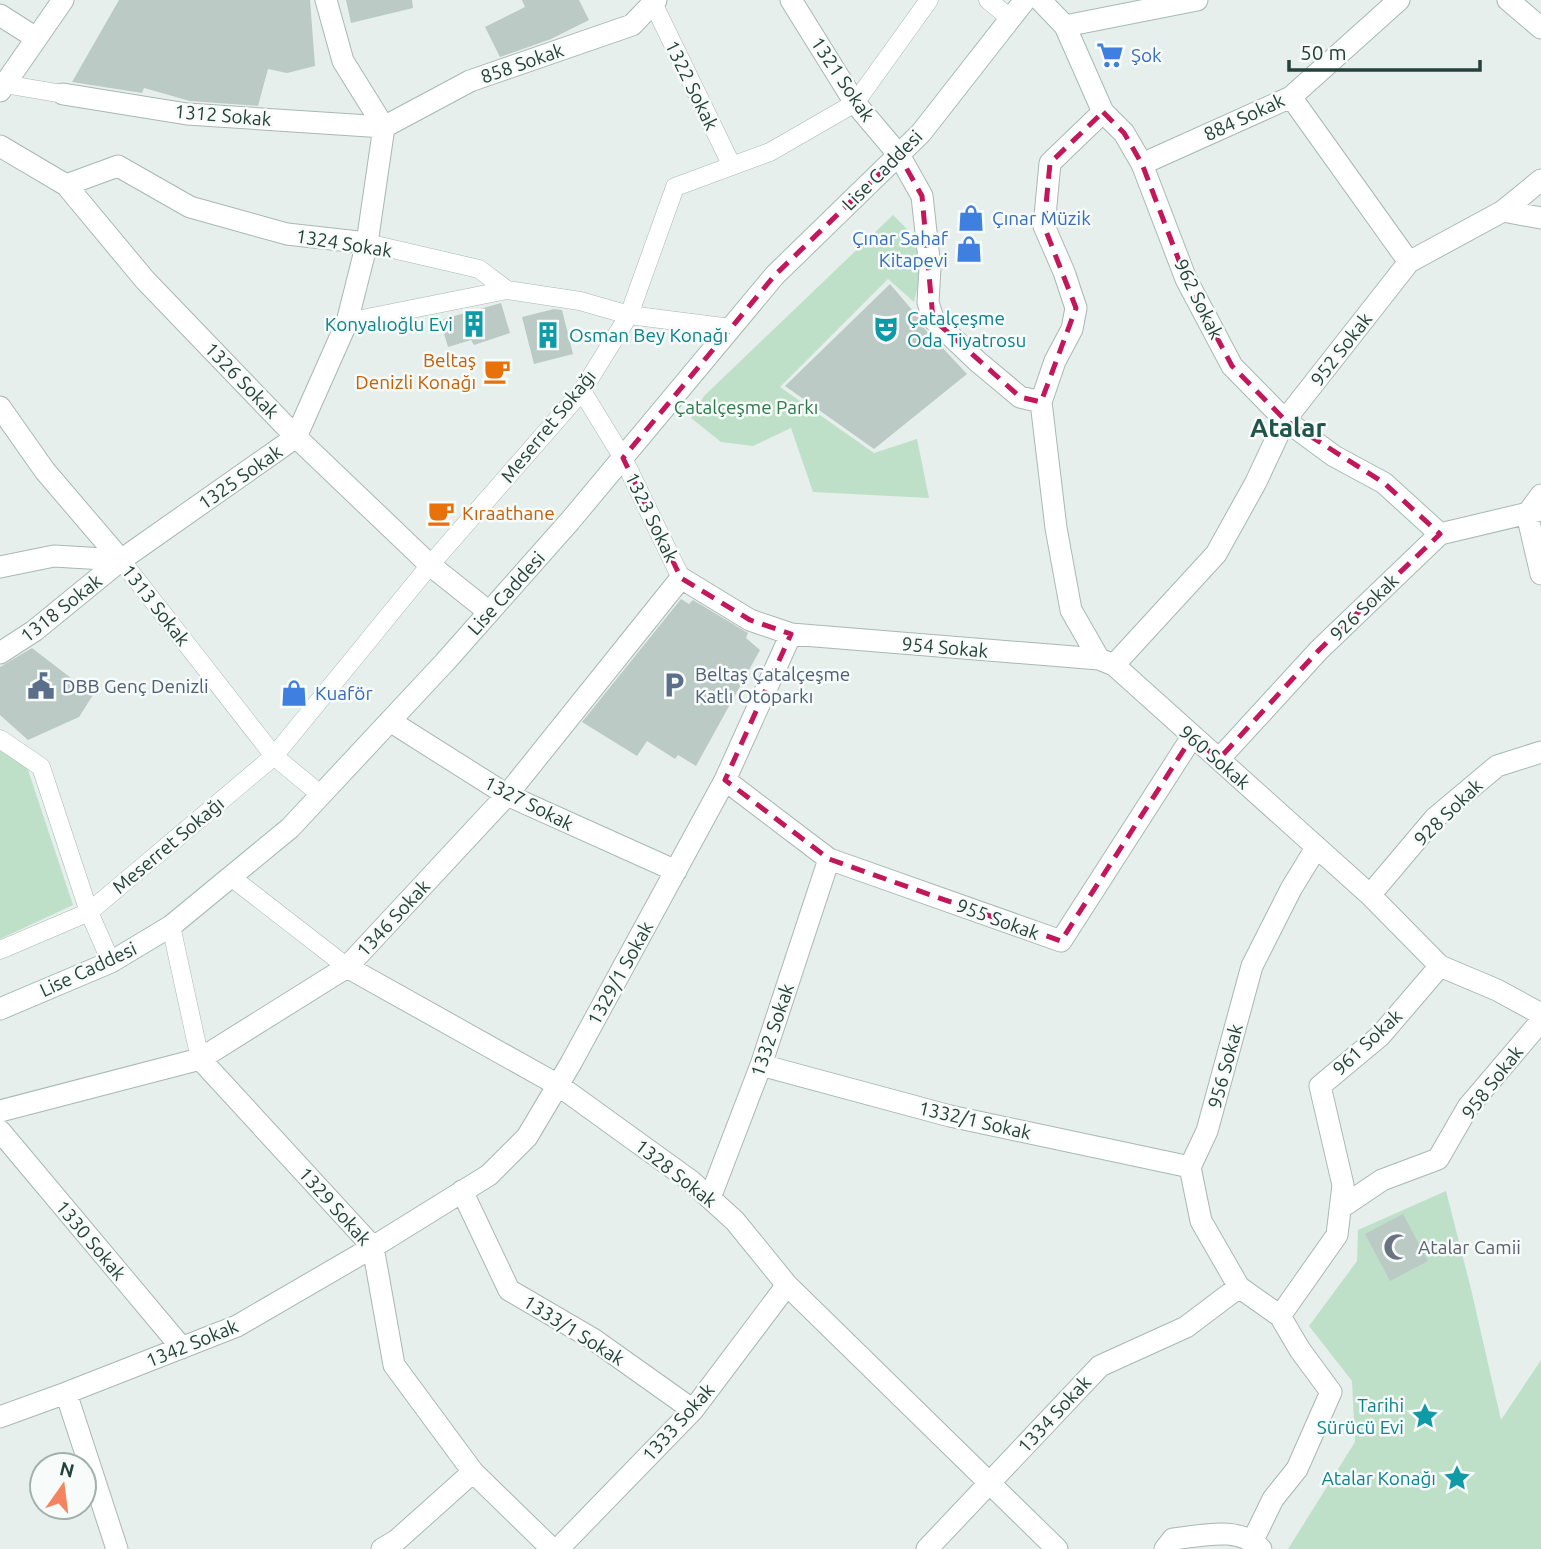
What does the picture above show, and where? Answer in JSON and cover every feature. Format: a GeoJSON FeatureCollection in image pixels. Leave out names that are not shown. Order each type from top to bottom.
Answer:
{"type":"FeatureCollection","features":[{"type":"Feature","properties":{"kind":"street"},"geometry":{"type":"LineString","coordinates":[[63,0],[2,88],[63,94]]}},
{"type":"Feature","properties":{"kind":"street"},"geometry":{"type":"LineString","coordinates":[[326,0],[344,61],[384,127]]}},
{"type":"Feature","properties":{"kind":"street","name":"1321 Sokak"},"geometry":{"type":"LineString","coordinates":[[791,0],[855,103],[899,155],[922,196],[930,268],[928,302],[933,318],[976,361],[1020,397],[1041,402]]}},
{"type":"Feature","properties":{"kind":"street","name":"Meserret Sokağı"},"geometry":{"type":"LineString","coordinates":[[0,950],[89,912],[274,756],[430,565],[582,391],[629,315],[675,187],[770,152],[855,103],[929,0]]}},
{"type":"Feature","properties":{"kind":"street"},"geometry":{"type":"LineString","coordinates":[[988,0],[1011,19]]}},
{"type":"Feature","properties":{"kind":"street","name":"Lise Caddesi"},"geometry":{"type":"LineString","coordinates":[[0,1009],[111,962],[171,926],[290,828],[489,612],[623,458],[775,275],[921,133],[1025,0]]}},
{"type":"Feature","properties":{"kind":"street","name":"962 Sokak"},"geometry":{"type":"LineString","coordinates":[[1040,0],[1065,26],[1103,112],[1124,133],[1142,164],[1186,279],[1232,366],[1285,420],[1334,456],[1384,483],[1440,534]]}},
{"type":"Feature","properties":{"kind":"street"},"geometry":{"type":"LineString","coordinates":[[1065,26],[1197,0]]}},
{"type":"Feature","properties":{"kind":"street","name":"884 Sokak"},"geometry":{"type":"LineString","coordinates":[[1142,164],[1291,97],[1399,0]]}},
{"type":"Feature","properties":{"kind":"street"},"geometry":{"type":"LineString","coordinates":[[1508,0],[1541,29]]}},
{"type":"Feature","properties":{"kind":"street","name":"858 Sokak"},"geometry":{"type":"LineString","coordinates":[[384,127],[470,81],[632,25],[655,2]]}},
{"type":"Feature","properties":{"kind":"street","name":"1322 Sokak"},"geometry":{"type":"LineString","coordinates":[[655,2],[732,166]]}},
{"type":"Feature","properties":{"kind":"street"},"geometry":{"type":"LineString","coordinates":[[0,15],[36,38]]}},
{"type":"Feature","properties":{"kind":"street","name":"1312 Sokak"},"geometry":{"type":"LineString","coordinates":[[63,94],[187,114],[384,127]]}},
{"type":"Feature","properties":{"kind":"street"},"geometry":{"type":"LineString","coordinates":[[1291,97],[1409,262]]}},
{"type":"Feature","properties":{"kind":"street"},"geometry":{"type":"LineString","coordinates":[[1041,402],[1055,361],[1072,329],[1076,307],[1044,226],[1051,163],[1103,112]]}},
{"type":"Feature","properties":{"kind":"street","name":"1325 Sokak"},"geometry":{"type":"LineString","coordinates":[[121,560],[296,437],[347,322],[367,243],[384,127]]}},
{"type":"Feature","properties":{"kind":"street","name":"1326 Sokak"},"geometry":{"type":"LineString","coordinates":[[0,146],[66,185],[145,279],[296,437],[430,565],[489,612]]}},
{"type":"Feature","properties":{"kind":"street","name":"1324 Sokak"},"geometry":{"type":"LineString","coordinates":[[66,185],[117,166],[190,206],[287,234],[367,243],[479,269],[508,290],[580,301],[629,315],[731,328]]}},
{"type":"Feature","properties":{"kind":"street","name":"952 Sokak"},"geometry":{"type":"LineString","coordinates":[[1107,662],[1216,554],[1256,482],[1285,420],[1409,262],[1503,211],[1541,180]]}},
{"type":"Feature","properties":{"kind":"street"},"geometry":{"type":"LineString","coordinates":[[1503,211],[1541,218]]}},
{"type":"Feature","properties":{"kind":"street"},"geometry":{"type":"LineString","coordinates":[[347,322],[508,290]]}},
{"type":"Feature","properties":{"kind":"street","name":"1323 Sokak"},"geometry":{"type":"LineString","coordinates":[[582,391],[623,458],[681,578],[750,620],[791,634]]}},
{"type":"Feature","properties":{"kind":"street","name":"960 Sokak"},"geometry":{"type":"LineString","coordinates":[[1041,402],[1056,527],[1071,610],[1107,662],[1370,895],[1440,966],[1497,990],[1541,1014]]}},
{"type":"Feature","properties":{"kind":"street","name":"1313 Sokak"},"geometry":{"type":"LineString","coordinates":[[0,407],[45,471],[121,560],[274,756],[321,795]]}},
{"type":"Feature","properties":{"kind":"street"},"geometry":{"type":"LineString","coordinates":[[1541,495],[1534,512],[1541,574]]}},
{"type":"Feature","properties":{"kind":"street"},"geometry":{"type":"LineString","coordinates":[[1440,534],[1534,512]]}},
{"type":"Feature","properties":{"kind":"street","name":"926 Sokak"},"geometry":{"type":"LineString","coordinates":[[1219,759],[1320,650],[1440,534]]}},
{"type":"Feature","properties":{"kind":"street"},"geometry":{"type":"LineString","coordinates":[[0,567],[54,556],[121,560]]}},
{"type":"Feature","properties":{"kind":"street","name":"1318 Sokak"},"geometry":{"type":"LineString","coordinates":[[0,653],[34,631],[121,560]]}},
{"type":"Feature","properties":{"kind":"street","name":"1346 Sokak"},"geometry":{"type":"LineString","coordinates":[[0,1111],[200,1059],[347,967],[507,795],[681,578]]}},
{"type":"Feature","properties":{"kind":"street","name":"954 Sokak"},"geometry":{"type":"LineString","coordinates":[[791,634],[1107,662]]}},
{"type":"Feature","properties":{"kind":"street","name":"1329/1 Sokak"},"geometry":{"type":"LineString","coordinates":[[373,1247],[489,1175],[527,1137],[725,780],[791,634]]}},
{"type":"Feature","properties":{"kind":"street","name":"1327 Sokak"},"geometry":{"type":"LineString","coordinates":[[390,722],[507,795],[676,871]]}},
{"type":"Feature","properties":{"kind":"street","name":"955 Sokak"},"geometry":{"type":"LineString","coordinates":[[725,780],[829,859],[1061,941],[1192,737]]}},
{"type":"Feature","properties":{"kind":"street"},"geometry":{"type":"LineString","coordinates":[[0,738],[41,767],[89,912],[111,962]]}},
{"type":"Feature","properties":{"kind":"street","name":"928 Sokak"},"geometry":{"type":"LineString","coordinates":[[1370,895],[1436,818],[1497,766],[1541,752]]}},
{"type":"Feature","properties":{"kind":"street","name":"956 Sokak"},"geometry":{"type":"LineString","coordinates":[[1190,1167],[1207,1131],[1252,966],[1291,889],[1316,848]]}},
{"type":"Feature","properties":{"kind":"street","name":"1332 Sokak"},"geometry":{"type":"LineString","coordinates":[[710,1198],[761,1065],[829,859]]}},
{"type":"Feature","properties":{"kind":"street","name":"1328 Sokak"},"geometry":{"type":"LineString","coordinates":[[231,877],[347,967],[558,1085],[691,1181],[735,1221],[787,1285],[1057,1549]]}},
{"type":"Feature","properties":{"kind":"street"},"geometry":{"type":"LineString","coordinates":[[171,926],[200,1059]]}},
{"type":"Feature","properties":{"kind":"street","name":"961 Sokak"},"geometry":{"type":"LineString","coordinates":[[1342,1208],[1343,1185],[1320,1086],[1380,1036],[1440,966]]}},
{"type":"Feature","properties":{"kind":"street","name":"958 Sokak"},"geometry":{"type":"LineString","coordinates":[[1342,1208],[1382,1180],[1438,1159],[1468,1107],[1541,1021]]}},
{"type":"Feature","properties":{"kind":"street","name":"1329 Sokak"},"geometry":{"type":"LineString","coordinates":[[200,1059],[373,1247],[394,1365],[473,1472],[552,1549]]}},
{"type":"Feature","properties":{"kind":"street","name":"1332/1 Sokak"},"geometry":{"type":"LineString","coordinates":[[761,1065],[950,1116],[1190,1167]]}},
{"type":"Feature","properties":{"kind":"street","name":"1330 Sokak"},"geometry":{"type":"LineString","coordinates":[[0,1132],[182,1348]]}},
{"type":"Feature","properties":{"kind":"street"},"geometry":{"type":"LineString","coordinates":[[1165,1549],[1173,1539],[1228,1533],[1257,1544],[1273,1499],[1297,1469],[1331,1392],[1300,1350],[1280,1316],[1239,1287],[1201,1221],[1190,1167]]}},
{"type":"Feature","properties":{"kind":"street","name":"1333/1 Sokak"},"geometry":{"type":"LineString","coordinates":[[462,1191],[509,1290],[593,1339],[693,1410]]}},
{"type":"Feature","properties":{"kind":"street"},"geometry":{"type":"LineString","coordinates":[[1280,1316],[1337,1235],[1342,1208]]}},
{"type":"Feature","properties":{"kind":"street","name":"1342 Sokak"},"geometry":{"type":"LineString","coordinates":[[0,1417],[66,1394],[237,1326],[373,1247]]}},
{"type":"Feature","properties":{"kind":"street","name":"1333 Sokak"},"geometry":{"type":"LineString","coordinates":[[558,1549],[693,1410],[787,1285]]}},
{"type":"Feature","properties":{"kind":"street","name":"1334 Sokak"},"geometry":{"type":"LineString","coordinates":[[927,1549],[1100,1366],[1186,1327],[1239,1287]]}},
{"type":"Feature","properties":{"kind":"street"},"geometry":{"type":"LineString","coordinates":[[66,1394],[117,1549]]}},
{"type":"Feature","properties":{"kind":"street"},"geometry":{"type":"LineString","coordinates":[[382,1549],[397,1540],[473,1472]]}},
{"type":"Feature","properties":{"kind":"highlighted area"},"geometry":{"type":"Polygon","coordinates":[[[1103,112],[1124,133],[1142,164],[1186,279],[1232,366],[1285,420],[1384,483],[1440,534],[1319,650],[1219,759],[1192,737],[1061,941],[829,859],[725,780],[791,634],[750,620],[681,578],[623,458],[775,275],[899,155],[922,196],[933,319],[1020,397],[1041,402],[1076,308],[1044,226],[1050,163],[1103,112]]]}},
{"type":"Feature","properties":{"kind":"green space","name":"Çatalçeşme Parkı"},"geometry":{"type":"Polygon","coordinates":[[[893,215],[927,249],[914,302],[888,279],[780,387],[874,453],[917,439],[929,498],[813,492],[791,428],[753,446],[721,442],[691,418],[704,396],[893,215]]]}},
{"type":"Feature","properties":{"kind":"green space"},"geometry":{"type":"Polygon","coordinates":[[[0,751],[24,758],[73,905],[0,939],[0,751]]]}},
{"type":"Feature","properties":{"kind":"green space"},"geometry":{"type":"Polygon","coordinates":[[[1446,1191],[1501,1420],[1541,1360],[1541,1549],[1288,1549],[1355,1442],[1352,1381],[1309,1326],[1357,1261],[1358,1230],[1446,1191]]]}},
{"type":"Feature","properties":{"kind":"building"},"geometry":{"type":"Polygon","coordinates":[[[119,0],[310,0],[315,66],[287,73],[268,69],[258,106],[190,101],[144,88],[142,93],[72,82],[119,0]]]}},
{"type":"Feature","properties":{"kind":"building"},"geometry":{"type":"Polygon","coordinates":[[[346,0],[412,0],[413,8],[351,23],[346,0]]]}},
{"type":"Feature","properties":{"kind":"building"},"geometry":{"type":"Polygon","coordinates":[[[522,0],[579,0],[589,20],[551,39],[500,57],[485,27],[525,7],[522,0]]]}},
{"type":"Feature","properties":{"kind":"building","name":"Çatalçeşme Oda Tiyatrosu"},"geometry":{"type":"Polygon","coordinates":[[[890,284],[919,318],[924,328],[967,374],[874,449],[785,386],[890,284]]]}},
{"type":"Feature","properties":{"kind":"building","name":"Konyalıoğlu Evi"},"geometry":{"type":"Polygon","coordinates":[[[501,303],[510,333],[474,345],[471,340],[448,347],[440,320],[501,303]]]}},
{"type":"Feature","properties":{"kind":"building","name":"Osman Bey Konağı"},"geometry":{"type":"Polygon","coordinates":[[[554,309],[562,310],[573,354],[534,364],[522,317],[554,309]]]}},
{"type":"Feature","properties":{"kind":"building","name":"Beltaş Çatalçeşme Katlı Otoparkı"},"geometry":{"type":"Polygon","coordinates":[[[681,599],[689,604],[693,600],[748,633],[746,638],[760,650],[696,766],[678,755],[675,759],[647,741],[637,756],[582,722],[681,599]]]}},
{"type":"Feature","properties":{"kind":"building","name":"DBB Genç Denizli"},"geometry":{"type":"Polygon","coordinates":[[[32,648],[93,695],[79,717],[28,740],[0,715],[0,667],[32,648]]]}},
{"type":"Feature","properties":{"kind":"building","name":"Atalar Camii"},"geometry":{"type":"Polygon","coordinates":[[[1403,1214],[1428,1261],[1390,1281],[1365,1234],[1403,1214]]]}},
{"type":"Feature","properties":{"kind":"place","name":"Şok"},"geometry":{"type":"Point","coordinates":[1110,55]}},
{"type":"Feature","properties":{"kind":"place","name":"Çınar Müzik"},"geometry":{"type":"Point","coordinates":[971,218]}},
{"type":"Feature","properties":{"kind":"place","name":"Çınar Sahaf Kitapevi"},"geometry":{"type":"Point","coordinates":[969,249]}},
{"type":"Feature","properties":{"kind":"place","name":"Konyalıoğlu Evi"},"geometry":{"type":"Point","coordinates":[474,324]}},
{"type":"Feature","properties":{"kind":"place","name":"Çatalçeşme Oda Tiyatrosu"},"geometry":{"type":"Point","coordinates":[886,329]}},
{"type":"Feature","properties":{"kind":"place","name":"Osman Bey Konağı"},"geometry":{"type":"Point","coordinates":[548,335]}},
{"type":"Feature","properties":{"kind":"place","name":"Beltaş Denizli Konağı"},"geometry":{"type":"Point","coordinates":[497,371]}},
{"type":"Feature","properties":{"kind":"place","name":"Kıraathane"},"geometry":{"type":"Point","coordinates":[441,513]}},
{"type":"Feature","properties":{"kind":"place","name":"Beltaş Çatalçeşme Katlı Otoparkı"},"geometry":{"type":"Point","coordinates":[674,685]}},
{"type":"Feature","properties":{"kind":"place","name":"DBB Genç Denizli"},"geometry":{"type":"Point","coordinates":[41,686]}},
{"type":"Feature","properties":{"kind":"place","name":"Kuaför"},"geometry":{"type":"Point","coordinates":[294,693]}},
{"type":"Feature","properties":{"kind":"place","name":"Atalar Camii"},"geometry":{"type":"Point","coordinates":[1397,1247]}},
{"type":"Feature","properties":{"kind":"place","name":"Tarihi Sürücü Evi"},"geometry":{"type":"Point","coordinates":[1425,1416]}},
{"type":"Feature","properties":{"kind":"place","name":"Atalar Konağı"},"geometry":{"type":"Point","coordinates":[1457,1478]}},
{"type":"Feature","properties":{"kind":"district","name":"Atalar"},"geometry":{"type":"Point","coordinates":[1288,427]}}]}
